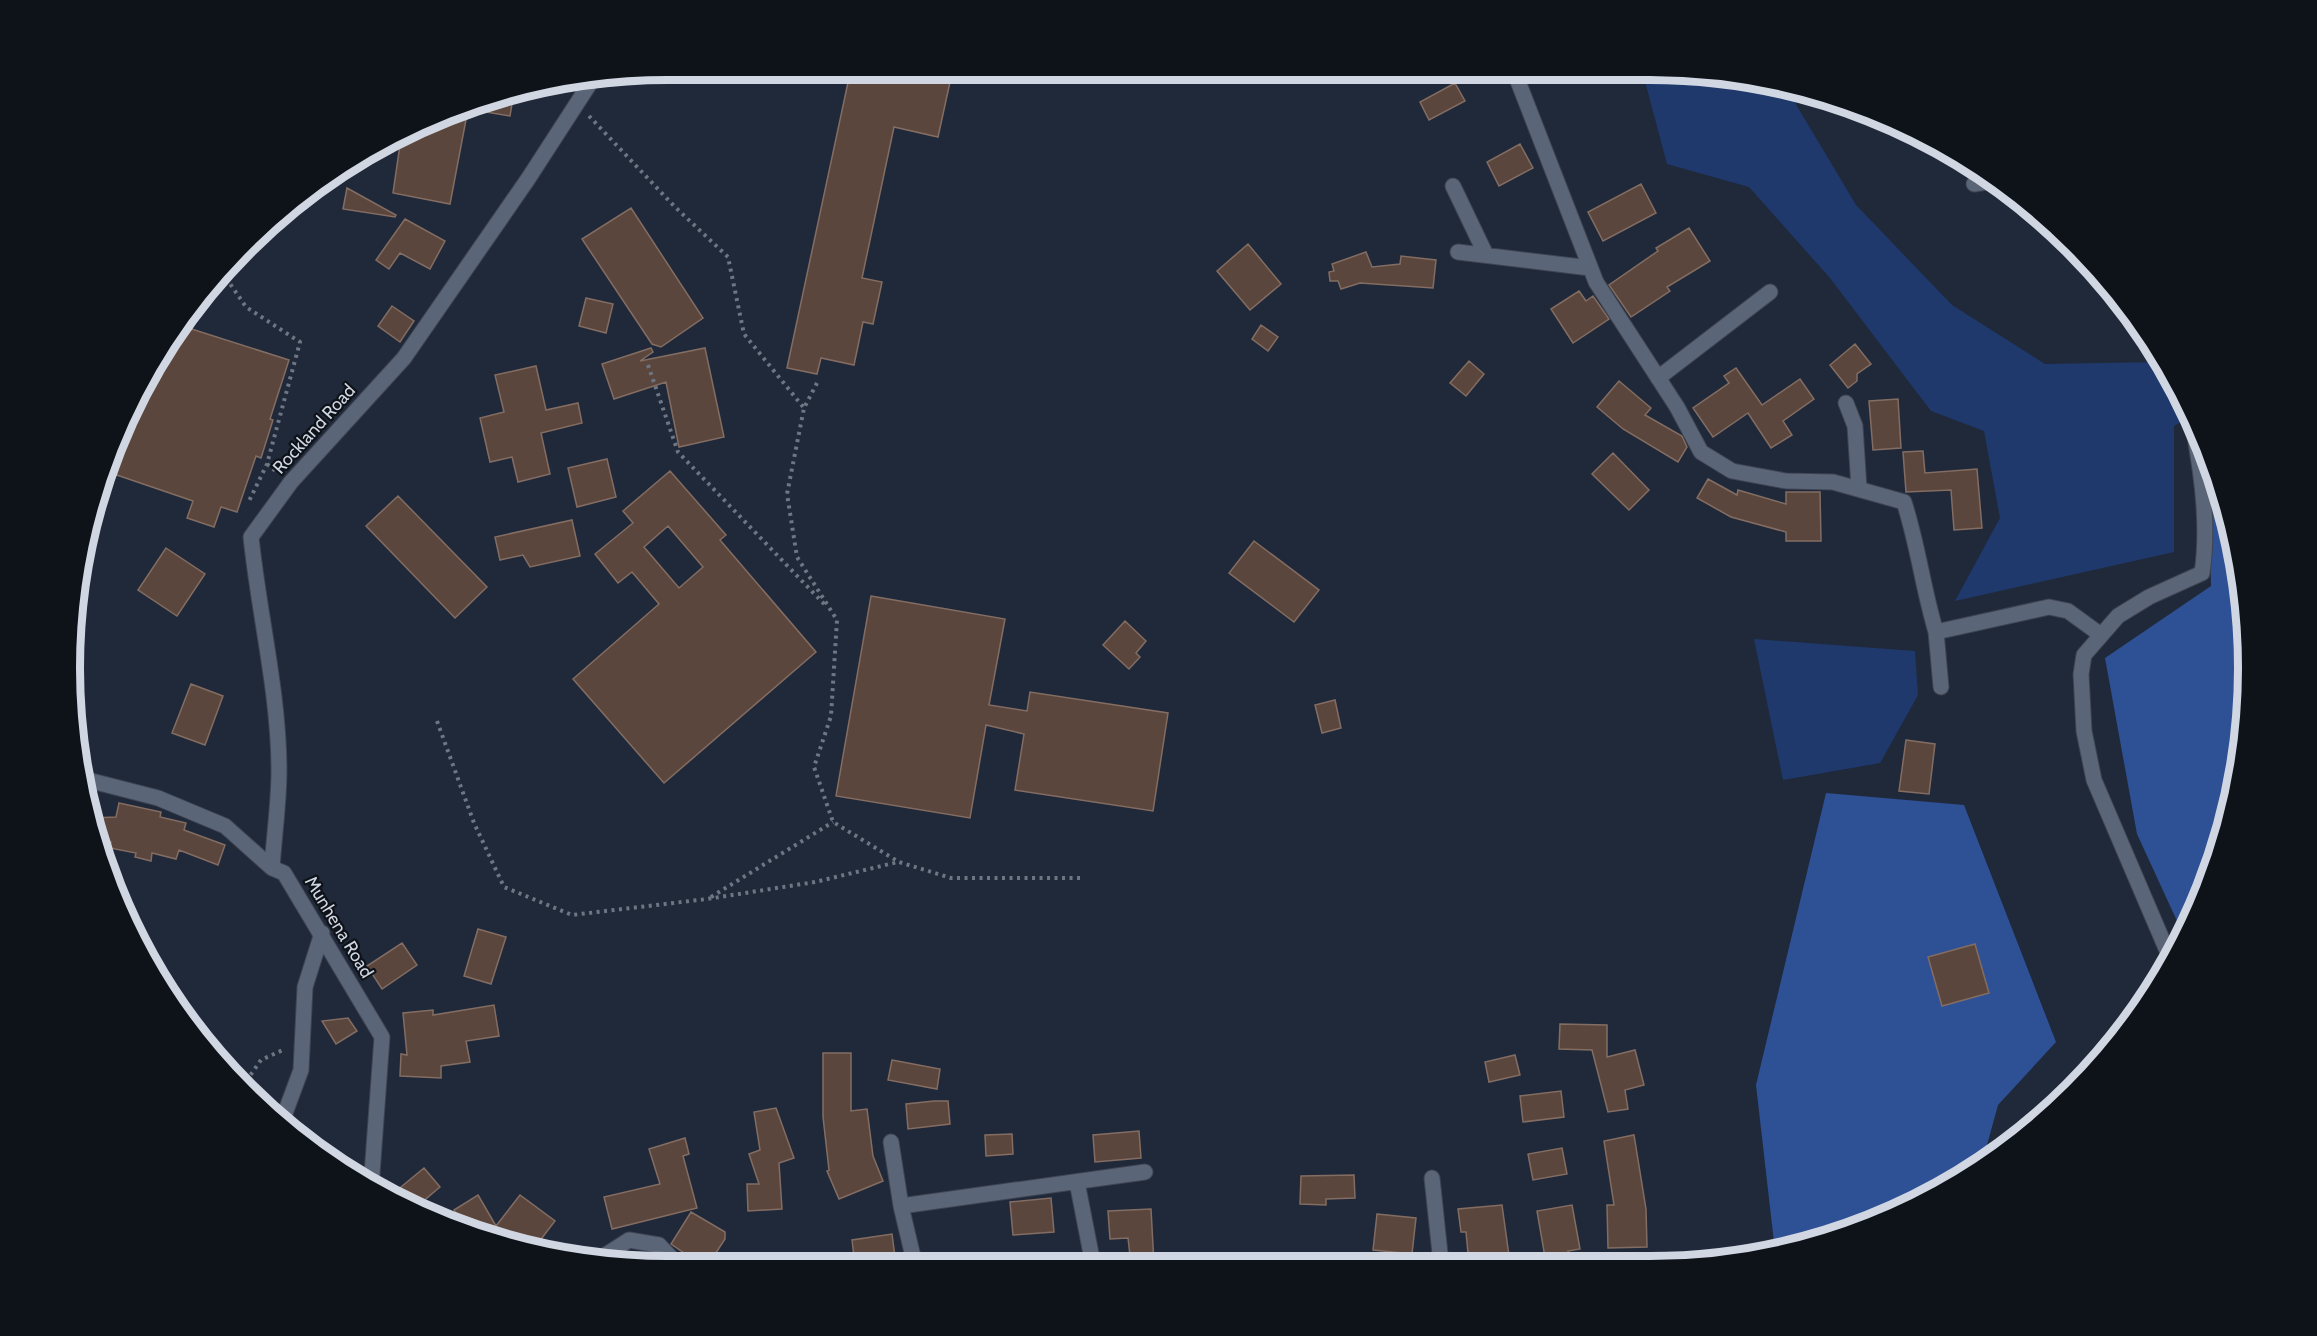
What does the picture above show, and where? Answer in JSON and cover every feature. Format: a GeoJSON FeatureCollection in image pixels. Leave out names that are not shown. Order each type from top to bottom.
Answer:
{"type":"FeatureCollection","features":[{"type":"Feature","properties":{"kind":"street"},"geometry":{"type":"LineString","coordinates":[[1517,80],[1596,282],[1658,378],[1701,452],[1732,471],[1786,481],[1833,482],[1904,502],[1915,537],[1922,584],[1936,632],[1941,687]]}},
{"type":"Feature","properties":{"kind":"street","name":"Rockland Road"},"geometry":{"type":"LineString","coordinates":[[272,868],[279,771],[273,691],[250,537],[291,482],[404,358],[528,179],[588,86]]}},
{"type":"Feature","properties":{"kind":"street"},"geometry":{"type":"LineString","coordinates":[[1974,184],[1981,183]]}},
{"type":"Feature","properties":{"kind":"street"},"geometry":{"type":"LineString","coordinates":[[1453,186],[1486,255]]}},
{"type":"Feature","properties":{"kind":"street"},"geometry":{"type":"LineString","coordinates":[[1458,252],[1590,268]]}},
{"type":"Feature","properties":{"kind":"street"},"geometry":{"type":"LineString","coordinates":[[1658,378],[1770,292]]}},
{"type":"Feature","properties":{"kind":"street"},"geometry":{"type":"LineString","coordinates":[[1846,403],[1855,426],[1859,488]]}},
{"type":"Feature","properties":{"kind":"street"},"geometry":{"type":"LineString","coordinates":[[2166,949],[2094,780],[2084,731],[2081,674],[2084,656],[2118,616],[2149,597],[2202,573],[2206,547],[2199,460]]}},
{"type":"Feature","properties":{"kind":"street"},"geometry":{"type":"LineString","coordinates":[[1936,632],[2049,608],[2068,611],[2101,635]]}},
{"type":"Feature","properties":{"kind":"street","name":"Munhena Road"},"geometry":{"type":"LineString","coordinates":[[91,781],[158,798],[225,826],[272,868],[284,873],[322,933],[382,1037],[372,1177]]}},
{"type":"Feature","properties":{"kind":"street"},"geometry":{"type":"LineString","coordinates":[[285,1114],[301,1070],[305,987],[322,933]]}},
{"type":"Feature","properties":{"kind":"street"},"geometry":{"type":"LineString","coordinates":[[891,1142],[901,1206],[913,1256]]}},
{"type":"Feature","properties":{"kind":"street"},"geometry":{"type":"LineString","coordinates":[[901,1206],[1145,1172]]}},
{"type":"Feature","properties":{"kind":"street"},"geometry":{"type":"LineString","coordinates":[[1432,1179],[1440,1256]]}},
{"type":"Feature","properties":{"kind":"street"},"geometry":{"type":"LineString","coordinates":[[1077,1182],[1091,1256]]}},
{"type":"Feature","properties":{"kind":"street"},"geometry":{"type":"LineString","coordinates":[[609,1253],[629,1240],[659,1245],[669,1256]]}},
{"type":"Feature","properties":{"kind":"path"},"geometry":{"type":"LineString","coordinates":[[576,102],[674,206],[728,257],[744,334],[804,408]]}},
{"type":"Feature","properties":{"kind":"path"},"geometry":{"type":"LineString","coordinates":[[227,279],[246,307],[300,342],[267,464],[249,501]]}},
{"type":"Feature","properties":{"kind":"path"},"geometry":{"type":"LineString","coordinates":[[648,365],[678,452],[833,614]]}},
{"type":"Feature","properties":{"kind":"path"},"geometry":{"type":"LineString","coordinates":[[817,383],[804,408],[787,494],[797,557],[837,620],[831,716],[814,767],[833,822],[899,862],[951,878],[1084,878]]}},
{"type":"Feature","properties":{"kind":"path"},"geometry":{"type":"LineString","coordinates":[[437,721],[474,822],[504,888],[572,915],[707,899],[815,882],[899,862]]}},
{"type":"Feature","properties":{"kind":"path"},"geometry":{"type":"LineString","coordinates":[[707,899],[833,822]]}},
{"type":"Feature","properties":{"kind":"path"},"geometry":{"type":"LineString","coordinates":[[248,1079],[261,1060],[302,1041]]}},
{"type":"Feature","properties":{"kind":"shaded area"},"geometry":{"type":"Polygon","coordinates":[[[1645,81],[1687,81],[1726,85],[1792,98],[1856,205],[1952,305],[2045,364],[2151,362],[2183,421],[2174,426],[2174,552],[1955,601],[2000,518],[1984,431],[1931,411],[1830,278],[1749,187],[1667,164],[1645,81]]]}},
{"type":"Feature","properties":{"kind":"shaded area"},"geometry":{"type":"Polygon","coordinates":[[[2209,490],[2226,553],[2232,591],[2238,668],[2236,706],[2226,783],[2217,820],[2193,893],[2179,924],[2137,834],[2105,658],[2211,586],[2209,490]]]}},
{"type":"Feature","properties":{"kind":"shaded area"},"geometry":{"type":"Polygon","coordinates":[[[1754,639],[1915,651],[1918,695],[1880,763],[1783,780],[1754,639]]]}},
{"type":"Feature","properties":{"kind":"shaded area"},"geometry":{"type":"Polygon","coordinates":[[[1826,793],[1964,805],[2056,1042],[1998,1105],[1986,1150],[1943,1178],[1874,1212],[1838,1225],[1774,1243],[1756,1085],[1826,793]]]}},
{"type":"Feature","properties":{"kind":"building"},"geometry":{"type":"Polygon","coordinates":[[[849,80],[950,80],[938,137],[894,127],[862,278],[882,282],[873,324],[863,322],[854,365],[821,358],[817,374],[787,368],[849,80]]]}},
{"type":"Feature","properties":{"kind":"building"},"geometry":{"type":"Polygon","coordinates":[[[1455,83],[1465,101],[1429,120],[1420,102],[1455,83]]]}},
{"type":"Feature","properties":{"kind":"building"},"geometry":{"type":"Polygon","coordinates":[[[512,101],[510,116],[479,111],[512,101]]]}},
{"type":"Feature","properties":{"kind":"building"},"geometry":{"type":"Polygon","coordinates":[[[467,115],[450,204],[393,193],[400,144],[467,115]]]}},
{"type":"Feature","properties":{"kind":"building"},"geometry":{"type":"Polygon","coordinates":[[[1520,144],[1533,168],[1499,186],[1487,162],[1520,144]]]}},
{"type":"Feature","properties":{"kind":"building"},"geometry":{"type":"Polygon","coordinates":[[[1641,184],[1656,213],[1603,241],[1588,212],[1641,184]]]}},
{"type":"Feature","properties":{"kind":"building"},"geometry":{"type":"Polygon","coordinates":[[[347,188],[396,215],[395,217],[343,209],[347,188]]]}},
{"type":"Feature","properties":{"kind":"building"},"geometry":{"type":"Polygon","coordinates":[[[631,208],[703,318],[661,347],[652,344],[582,239],[631,208]]]}},
{"type":"Feature","properties":{"kind":"building"},"geometry":{"type":"Polygon","coordinates":[[[405,219],[445,241],[430,269],[400,253],[389,269],[376,260],[405,219]]]}},
{"type":"Feature","properties":{"kind":"building"},"geometry":{"type":"Polygon","coordinates":[[[1689,228],[1710,261],[1667,287],[1670,291],[1631,317],[1609,285],[1658,251],[1656,248],[1689,228]]]}},
{"type":"Feature","properties":{"kind":"building"},"geometry":{"type":"Polygon","coordinates":[[[1248,244],[1281,284],[1250,310],[1217,271],[1248,244]]]}},
{"type":"Feature","properties":{"kind":"building"},"geometry":{"type":"Polygon","coordinates":[[[1366,252],[1372,267],[1400,264],[1401,256],[1436,260],[1433,288],[1360,283],[1341,289],[1338,281],[1330,281],[1329,272],[1334,271],[1332,264],[1366,252]]]}},
{"type":"Feature","properties":{"kind":"building"},"geometry":{"type":"Polygon","coordinates":[[[1579,291],[1586,301],[1593,296],[1609,319],[1573,343],[1551,309],[1579,291]]]}},
{"type":"Feature","properties":{"kind":"building"},"geometry":{"type":"Polygon","coordinates":[[[586,298],[613,304],[606,333],[579,326],[586,298]]]}},
{"type":"Feature","properties":{"kind":"building"},"geometry":{"type":"Polygon","coordinates":[[[392,306],[414,321],[400,342],[378,326],[392,306]]]}},
{"type":"Feature","properties":{"kind":"building"},"geometry":{"type":"Polygon","coordinates":[[[1261,325],[1278,337],[1268,351],[1252,339],[1261,325]]]}},
{"type":"Feature","properties":{"kind":"building"},"geometry":{"type":"Polygon","coordinates":[[[188,328],[289,360],[270,419],[273,420],[261,458],[256,456],[237,512],[221,507],[214,527],[187,518],[193,501],[113,474],[140,408],[158,374],[188,328]]]}},
{"type":"Feature","properties":{"kind":"building"},"geometry":{"type":"Polygon","coordinates":[[[1855,344],[1871,364],[1857,374],[1857,381],[1848,388],[1830,365],[1855,344]]]}},
{"type":"Feature","properties":{"kind":"building"},"geometry":{"type":"Polygon","coordinates":[[[651,348],[653,352],[640,361],[705,348],[724,437],[679,447],[666,382],[614,399],[602,364],[651,348]]]}},
{"type":"Feature","properties":{"kind":"building"},"geometry":{"type":"Polygon","coordinates":[[[1469,361],[1484,374],[1466,396],[1450,383],[1469,361]]]}},
{"type":"Feature","properties":{"kind":"building"},"geometry":{"type":"Polygon","coordinates":[[[536,366],[546,410],[578,403],[582,423],[541,433],[550,474],[518,482],[512,457],[490,462],[480,418],[504,412],[495,375],[536,366]]]}},
{"type":"Feature","properties":{"kind":"building"},"geometry":{"type":"Polygon","coordinates":[[[1736,368],[1762,405],[1800,379],[1814,399],[1783,421],[1792,435],[1771,448],[1748,413],[1713,437],[1693,408],[1729,383],[1724,376],[1736,368]]]}},
{"type":"Feature","properties":{"kind":"building"},"geometry":{"type":"Polygon","coordinates":[[[1619,381],[1651,408],[1645,415],[1682,436],[1687,447],[1678,462],[1623,429],[1597,407],[1619,381]]]}},
{"type":"Feature","properties":{"kind":"building"},"geometry":{"type":"Polygon","coordinates":[[[1898,399],[1901,448],[1873,450],[1869,401],[1898,399]]]}},
{"type":"Feature","properties":{"kind":"building"},"geometry":{"type":"Polygon","coordinates":[[[1923,451],[1925,473],[1977,469],[1982,528],[1954,530],[1951,490],[1906,492],[1903,452],[1923,451]]]}},
{"type":"Feature","properties":{"kind":"building"},"geometry":{"type":"Polygon","coordinates":[[[1613,453],[1649,490],[1629,510],[1592,474],[1613,453]]]}},
{"type":"Feature","properties":{"kind":"building"},"geometry":{"type":"Polygon","coordinates":[[[607,459],[616,497],[577,507],[568,468],[607,459]]]}},
{"type":"Feature","properties":{"kind":"building"},"geometry":{"type":"Polygon","coordinates":[[[670,471],[726,535],[720,540],[816,652],[664,783],[573,679],[659,604],[632,572],[618,583],[595,554],[633,523],[623,511],[670,471]],[[668,526],[644,547],[679,588],[703,567],[668,526]]]}},
{"type":"Feature","properties":{"kind":"building"},"geometry":{"type":"Polygon","coordinates":[[[1708,479],[1737,495],[1738,490],[1786,504],[1786,492],[1820,492],[1821,541],[1786,541],[1786,532],[1731,517],[1697,498],[1708,479]]]}},
{"type":"Feature","properties":{"kind":"building"},"geometry":{"type":"Polygon","coordinates":[[[398,496],[487,587],[455,618],[366,526],[398,496]]]}},
{"type":"Feature","properties":{"kind":"building"},"geometry":{"type":"Polygon","coordinates":[[[572,520],[580,556],[530,567],[523,555],[500,560],[495,537],[572,520]]]}},
{"type":"Feature","properties":{"kind":"building"},"geometry":{"type":"Polygon","coordinates":[[[1254,541],[1319,590],[1294,622],[1229,573],[1254,541]]]}},
{"type":"Feature","properties":{"kind":"building"},"geometry":{"type":"Polygon","coordinates":[[[166,548],[205,574],[177,616],[138,590],[166,548]]]}},
{"type":"Feature","properties":{"kind":"building"},"geometry":{"type":"Polygon","coordinates":[[[871,596],[1005,619],[989,705],[1027,711],[1030,692],[1168,713],[1153,811],[1015,790],[1024,734],[986,725],[970,818],[836,796],[871,596]]]}},
{"type":"Feature","properties":{"kind":"building"},"geometry":{"type":"Polygon","coordinates":[[[1125,621],[1146,641],[1136,653],[1140,657],[1129,669],[1103,645],[1125,621]]]}},
{"type":"Feature","properties":{"kind":"building"},"geometry":{"type":"Polygon","coordinates":[[[191,684],[223,696],[205,745],[172,733],[191,684]]]}},
{"type":"Feature","properties":{"kind":"building"},"geometry":{"type":"Polygon","coordinates":[[[1335,700],[1341,728],[1322,733],[1315,705],[1335,700]]]}},
{"type":"Feature","properties":{"kind":"building"},"geometry":{"type":"Polygon","coordinates":[[[1906,740],[1935,744],[1929,794],[1899,791],[1906,740]]]}},
{"type":"Feature","properties":{"kind":"building"},"geometry":{"type":"Polygon","coordinates":[[[119,803],[161,812],[160,817],[186,823],[184,830],[225,845],[218,865],[179,850],[176,859],[152,853],[151,861],[135,857],[136,853],[110,848],[111,842],[107,842],[99,818],[116,817],[119,803]]]}},
{"type":"Feature","properties":{"kind":"building"},"geometry":{"type":"Polygon","coordinates":[[[478,929],[506,937],[491,984],[464,976],[478,929]]]}},
{"type":"Feature","properties":{"kind":"building"},"geometry":{"type":"Polygon","coordinates":[[[402,943],[417,965],[382,989],[367,966],[402,943]]]}},
{"type":"Feature","properties":{"kind":"building"},"geometry":{"type":"Polygon","coordinates":[[[1975,944],[1989,993],[1942,1006],[1928,957],[1975,944]]]}},
{"type":"Feature","properties":{"kind":"building"},"geometry":{"type":"Polygon","coordinates":[[[494,1005],[499,1036],[466,1041],[470,1062],[441,1066],[441,1078],[400,1076],[401,1054],[407,1055],[403,1013],[433,1010],[433,1015],[494,1005]]]}},
{"type":"Feature","properties":{"kind":"building"},"geometry":{"type":"Polygon","coordinates":[[[348,1018],[357,1031],[336,1044],[322,1021],[348,1018]]]}},
{"type":"Feature","properties":{"kind":"building"},"geometry":{"type":"Polygon","coordinates":[[[1560,1024],[1607,1025],[1607,1057],[1635,1050],[1644,1085],[1625,1090],[1628,1109],[1608,1112],[1592,1050],[1559,1049],[1560,1024]]]}},
{"type":"Feature","properties":{"kind":"building"},"geometry":{"type":"Polygon","coordinates":[[[823,1053],[851,1053],[851,1111],[867,1109],[873,1156],[883,1181],[839,1199],[827,1171],[829,1170],[823,1117],[823,1053]]]}},
{"type":"Feature","properties":{"kind":"building"},"geometry":{"type":"Polygon","coordinates":[[[1515,1055],[1520,1075],[1489,1082],[1485,1062],[1515,1055]]]}},
{"type":"Feature","properties":{"kind":"building"},"geometry":{"type":"Polygon","coordinates":[[[892,1060],[940,1069],[937,1089],[888,1080],[892,1060]]]}},
{"type":"Feature","properties":{"kind":"building"},"geometry":{"type":"Polygon","coordinates":[[[1561,1091],[1564,1117],[1523,1122],[1520,1096],[1561,1091]]]}},
{"type":"Feature","properties":{"kind":"building"},"geometry":{"type":"Polygon","coordinates":[[[948,1101],[950,1124],[908,1129],[906,1104],[948,1101]]]}},
{"type":"Feature","properties":{"kind":"building"},"geometry":{"type":"Polygon","coordinates":[[[776,1108],[794,1158],[779,1163],[782,1209],[748,1211],[747,1184],[759,1184],[749,1154],[760,1150],[754,1112],[776,1108]]]}},
{"type":"Feature","properties":{"kind":"building"},"geometry":{"type":"Polygon","coordinates":[[[1139,1131],[1141,1158],[1095,1162],[1093,1135],[1139,1131]]]}},
{"type":"Feature","properties":{"kind":"building"},"geometry":{"type":"Polygon","coordinates":[[[1012,1134],[1013,1154],[986,1156],[985,1135],[1012,1134]]]}},
{"type":"Feature","properties":{"kind":"building"},"geometry":{"type":"Polygon","coordinates":[[[1634,1135],[1646,1209],[1647,1247],[1608,1248],[1607,1205],[1614,1205],[1604,1141],[1634,1135]]]}},
{"type":"Feature","properties":{"kind":"building"},"geometry":{"type":"Polygon","coordinates":[[[685,1138],[689,1154],[683,1156],[697,1208],[612,1229],[604,1197],[660,1184],[649,1149],[685,1138]]]}},
{"type":"Feature","properties":{"kind":"building"},"geometry":{"type":"Polygon","coordinates":[[[1562,1148],[1567,1174],[1533,1180],[1528,1154],[1562,1148]]]}},
{"type":"Feature","properties":{"kind":"building"},"geometry":{"type":"Polygon","coordinates":[[[424,1168],[440,1187],[422,1202],[397,1190],[424,1168]]]}},
{"type":"Feature","properties":{"kind":"building"},"geometry":{"type":"Polygon","coordinates":[[[1354,1175],[1355,1198],[1326,1199],[1326,1205],[1300,1204],[1301,1176],[1354,1175]]]}},
{"type":"Feature","properties":{"kind":"building"},"geometry":{"type":"Polygon","coordinates":[[[478,1195],[496,1226],[520,1195],[555,1221],[539,1242],[459,1218],[454,1210],[478,1195]]]}},
{"type":"Feature","properties":{"kind":"building"},"geometry":{"type":"Polygon","coordinates":[[[1051,1198],[1054,1232],[1013,1235],[1010,1202],[1051,1198]]]}},
{"type":"Feature","properties":{"kind":"building"},"geometry":{"type":"Polygon","coordinates":[[[1502,1205],[1509,1256],[1468,1256],[1466,1232],[1461,1232],[1458,1209],[1502,1205]]]}},
{"type":"Feature","properties":{"kind":"building"},"geometry":{"type":"Polygon","coordinates":[[[1572,1205],[1580,1249],[1568,1251],[1569,1256],[1545,1256],[1537,1211],[1572,1205]]]}},
{"type":"Feature","properties":{"kind":"building"},"geometry":{"type":"Polygon","coordinates":[[[1151,1209],[1154,1256],[1130,1256],[1128,1238],[1110,1239],[1108,1211],[1151,1209]]]}},
{"type":"Feature","properties":{"kind":"building"},"geometry":{"type":"Polygon","coordinates":[[[691,1212],[725,1232],[725,1239],[714,1256],[689,1256],[671,1244],[691,1212]]]}},
{"type":"Feature","properties":{"kind":"building"},"geometry":{"type":"Polygon","coordinates":[[[1377,1214],[1416,1218],[1412,1254],[1373,1250],[1377,1214]]]}},
{"type":"Feature","properties":{"kind":"building"},"geometry":{"type":"Polygon","coordinates":[[[892,1234],[895,1256],[854,1256],[852,1240],[892,1234]]]}}]}
